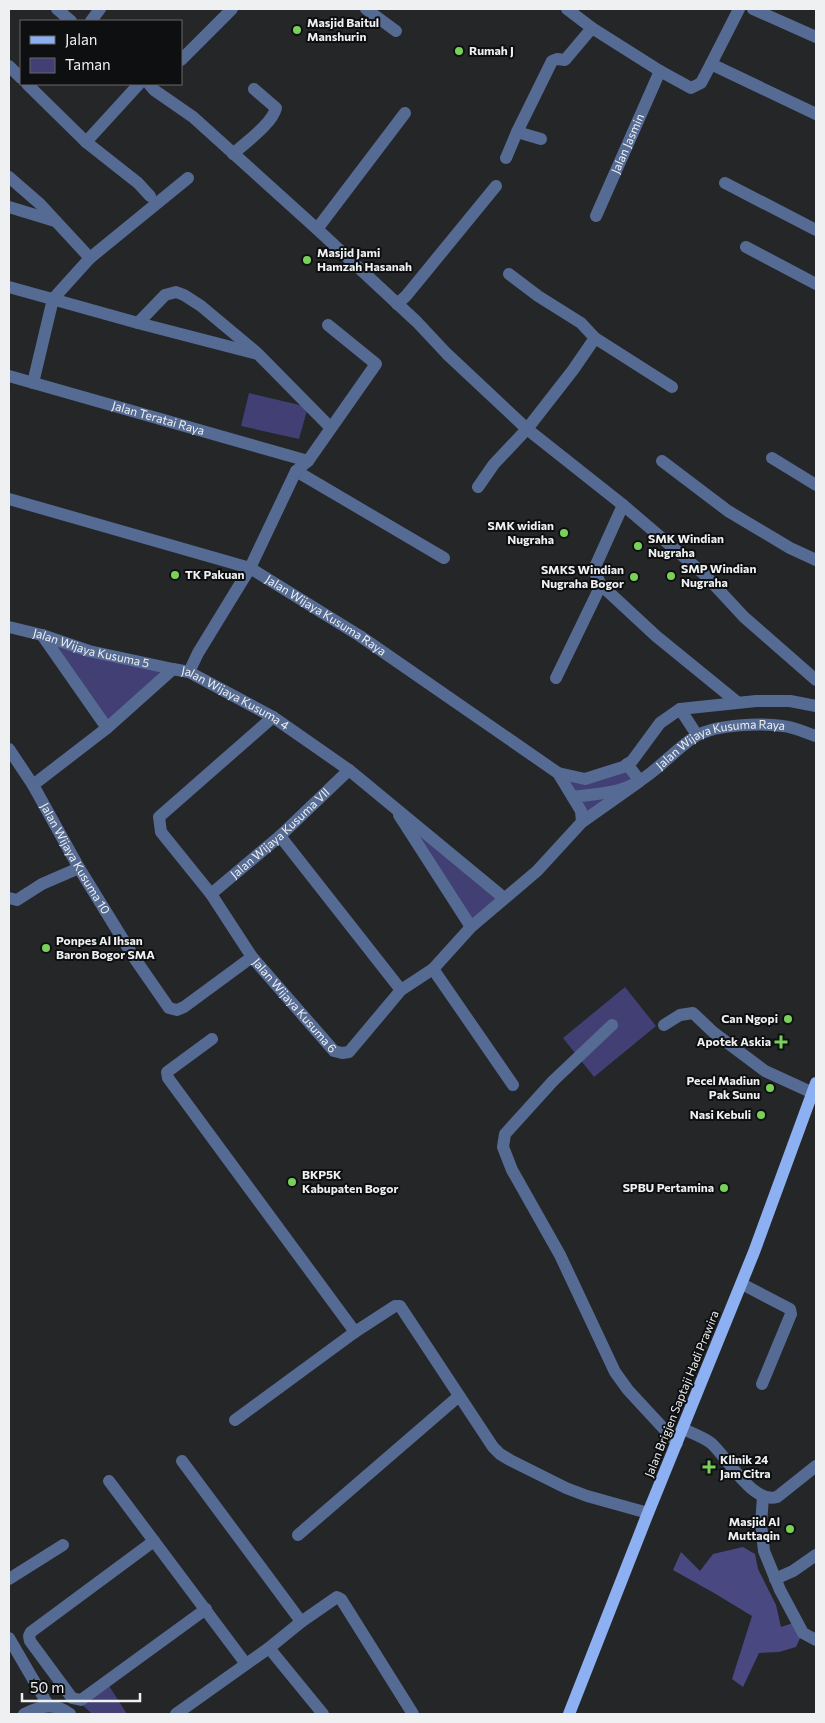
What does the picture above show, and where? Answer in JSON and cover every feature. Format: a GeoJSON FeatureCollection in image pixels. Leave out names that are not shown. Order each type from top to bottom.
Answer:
{"type":"FeatureCollection","features":[{"type":"Feature","properties":{"kind":"main road","name":"Jalan Brigjen Saptaji Hadi Prawira"},"geometry":{"type":"LineString","coordinates":[[569,1714],[648,1512],[742,1284],[814,1088]]}},
{"type":"Feature","properties":{"kind":"street"},"geometry":{"type":"LineString","coordinates":[[57,9],[70,20]]}},
{"type":"Feature","properties":{"kind":"street"},"geometry":{"type":"LineString","coordinates":[[92,20],[100,9]]}},
{"type":"Feature","properties":{"kind":"street"},"geometry":{"type":"LineString","coordinates":[[182,59],[232,9]]}},
{"type":"Feature","properties":{"kind":"street"},"geometry":{"type":"LineString","coordinates":[[366,9],[396,31]]}},
{"type":"Feature","properties":{"kind":"street"},"geometry":{"type":"LineString","coordinates":[[567,9],[592,28],[660,71],[691,88],[701,83],[734,11]]}},
{"type":"Feature","properties":{"kind":"street"},"geometry":{"type":"LineString","coordinates":[[753,9],[816,37]]}},
{"type":"Feature","properties":{"kind":"street"},"geometry":{"type":"LineString","coordinates":[[506,158],[552,61],[557,59],[565,60],[592,28]]}},
{"type":"Feature","properties":{"kind":"street"},"geometry":{"type":"LineString","coordinates":[[711,64],[816,114]]}},
{"type":"Feature","properties":{"kind":"street"},"geometry":{"type":"LineString","coordinates":[[9,66],[20,77]]}},
{"type":"Feature","properties":{"kind":"street","name":"Jalan Jasmin"},"geometry":{"type":"LineString","coordinates":[[596,216],[660,71]]}},
{"type":"Feature","properties":{"kind":"street"},"geometry":{"type":"LineString","coordinates":[[28,85],[86,142],[138,183],[150,196]]}},
{"type":"Feature","properties":{"kind":"street"},"geometry":{"type":"LineString","coordinates":[[86,142],[138,85]]}},
{"type":"Feature","properties":{"kind":"street"},"geometry":{"type":"LineString","coordinates":[[155,86],[193,117],[317,228],[527,429],[623,505],[705,576],[744,617],[816,680]]}},
{"type":"Feature","properties":{"kind":"street"},"geometry":{"type":"LineString","coordinates":[[233,154],[275,114],[276,108],[254,89]]}},
{"type":"Feature","properties":{"kind":"street"},"geometry":{"type":"LineString","coordinates":[[317,228],[405,113]]}},
{"type":"Feature","properties":{"kind":"street"},"geometry":{"type":"LineString","coordinates":[[517,132],[541,139]]}},
{"type":"Feature","properties":{"kind":"street"},"geometry":{"type":"LineString","coordinates":[[9,177],[40,204],[90,258]]}},
{"type":"Feature","properties":{"kind":"street"},"geometry":{"type":"LineString","coordinates":[[33,383],[53,299],[90,258],[188,178]]}},
{"type":"Feature","properties":{"kind":"street"},"geometry":{"type":"LineString","coordinates":[[725,184],[816,230]]}},
{"type":"Feature","properties":{"kind":"street"},"geometry":{"type":"LineString","coordinates":[[397,304],[406,296],[496,186]]}},
{"type":"Feature","properties":{"kind":"street"},"geometry":{"type":"LineString","coordinates":[[9,207],[55,221]]}},
{"type":"Feature","properties":{"kind":"street"},"geometry":{"type":"LineString","coordinates":[[746,247],[816,284]]}},
{"type":"Feature","properties":{"kind":"street"},"geometry":{"type":"LineString","coordinates":[[508,274],[538,296],[581,323],[595,338],[672,387]]}},
{"type":"Feature","properties":{"kind":"street"},"geometry":{"type":"LineString","coordinates":[[9,287],[258,354]]}},
{"type":"Feature","properties":{"kind":"street"},"geometry":{"type":"LineString","coordinates":[[138,323],[165,295],[176,292],[184,295],[201,306],[258,354],[331,428]]}},
{"type":"Feature","properties":{"kind":"street"},"geometry":{"type":"LineString","coordinates":[[189,672],[198,653],[250,568],[296,471],[308,460],[376,364],[328,325]]}},
{"type":"Feature","properties":{"kind":"street"},"geometry":{"type":"LineString","coordinates":[[478,487],[494,464],[527,429],[573,370],[595,338]]}},
{"type":"Feature","properties":{"kind":"street","name":"Jalan Teratai Raya"},"geometry":{"type":"LineString","coordinates":[[9,376],[308,460]]}},
{"type":"Feature","properties":{"kind":"street"},"geometry":{"type":"LineString","coordinates":[[772,458],[816,485]]}},
{"type":"Feature","properties":{"kind":"street"},"geometry":{"type":"LineString","coordinates":[[662,461],[728,511],[790,548],[816,560]]}},
{"type":"Feature","properties":{"kind":"street"},"geometry":{"type":"LineString","coordinates":[[296,471],[444,558]]}},
{"type":"Feature","properties":{"kind":"street","name":"Jalan Wijaya Kusuma Raya"},"geometry":{"type":"LineString","coordinates":[[9,499],[250,568],[360,636],[558,773],[585,779],[600,776],[627,764],[660,723],[680,708]]}},
{"type":"Feature","properties":{"kind":"street"},"geometry":{"type":"LineString","coordinates":[[623,505],[594,571],[601,584],[656,636],[737,702]]}},
{"type":"Feature","properties":{"kind":"street"},"geometry":{"type":"LineString","coordinates":[[556,678],[601,584]]}},
{"type":"Feature","properties":{"kind":"street","name":"Jalan Wijaya Kusuma 5"},"geometry":{"type":"LineString","coordinates":[[9,627],[42,635],[89,651],[173,669]]}},
{"type":"Feature","properties":{"kind":"street"},"geometry":{"type":"LineString","coordinates":[[42,635],[107,728]]}},
{"type":"Feature","properties":{"kind":"street","name":"Jalan Wijaya Kusuma 4"},"geometry":{"type":"LineString","coordinates":[[33,785],[107,728],[173,669],[189,672],[273,717],[349,770],[504,898]]}},
{"type":"Feature","properties":{"kind":"street"},"geometry":{"type":"LineString","coordinates":[[697,735],[680,708],[737,702],[790,701],[816,706]]}},
{"type":"Feature","properties":{"kind":"street","name":"Jalan Wijaya Kusuma 6"},"geometry":{"type":"LineString","coordinates":[[273,717],[159,817],[161,832],[211,894],[252,957],[334,1051],[342,1053],[349,1052],[401,990],[433,969],[471,927],[537,871],[582,822],[640,781]]}},
{"type":"Feature","properties":{"kind":"street","name":"Jalan Wijaya Kusuma Raya"},"geometry":{"type":"LineString","coordinates":[[573,797],[617,791],[640,781],[666,758],[697,735],[712,730],[740,726],[770,725],[786,726],[816,736]]}},
{"type":"Feature","properties":{"kind":"street","name":"Jalan Wijaya Kusuma 10"},"geometry":{"type":"LineString","coordinates":[[9,749],[33,785],[79,868],[135,958],[169,1008],[177,1010],[184,1007],[252,957]]}},
{"type":"Feature","properties":{"kind":"street"},"geometry":{"type":"LineString","coordinates":[[627,764],[640,781]]}},
{"type":"Feature","properties":{"kind":"street","name":"Jalan Wijaya Kusuma VII"},"geometry":{"type":"LineString","coordinates":[[211,894],[280,836],[349,770]]}},
{"type":"Feature","properties":{"kind":"street","name":"Jalan Wijaya Kusuma Raya"},"geometry":{"type":"LineString","coordinates":[[558,773],[581,811],[582,822]]}},
{"type":"Feature","properties":{"kind":"street","name":"Jalan Wijaya Kusuma 4"},"geometry":{"type":"LineString","coordinates":[[392,805],[471,927]]}},
{"type":"Feature","properties":{"kind":"street"},"geometry":{"type":"LineString","coordinates":[[280,836],[401,990]]}},
{"type":"Feature","properties":{"kind":"street"},"geometry":{"type":"LineString","coordinates":[[9,898],[17,900],[42,884],[79,868]]}},
{"type":"Feature","properties":{"kind":"street"},"geometry":{"type":"LineString","coordinates":[[433,969],[513,1085]]}},
{"type":"Feature","properties":{"kind":"street"},"geometry":{"type":"LineString","coordinates":[[664,1025],[680,1015],[693,1014],[713,1032],[765,1071],[814,1088]]}},
{"type":"Feature","properties":{"kind":"street"},"geometry":{"type":"LineString","coordinates":[[612,1025],[553,1081],[505,1134],[502,1147],[512,1170],[560,1255],[615,1372],[628,1390],[677,1443]]}},
{"type":"Feature","properties":{"kind":"street"},"geometry":{"type":"LineString","coordinates":[[212,1039],[167,1072],[168,1078],[355,1332]]}},
{"type":"Feature","properties":{"kind":"street"},"geometry":{"type":"LineString","coordinates":[[742,1284],[790,1309],[791,1314],[762,1384]]}},
{"type":"Feature","properties":{"kind":"street"},"geometry":{"type":"LineString","coordinates":[[236,1420],[355,1332],[395,1306],[400,1306],[493,1447],[500,1454],[587,1496],[648,1512]]}},
{"type":"Feature","properties":{"kind":"street"},"geometry":{"type":"LineString","coordinates":[[298,1535],[459,1396]]}},
{"type":"Feature","properties":{"kind":"street"},"geometry":{"type":"LineString","coordinates":[[683,1429],[710,1442],[751,1488],[763,1497],[770,1499],[777,1497],[816,1466]]}},
{"type":"Feature","properties":{"kind":"street"},"geometry":{"type":"LineString","coordinates":[[182,1462],[214,1502],[301,1622]]}},
{"type":"Feature","properties":{"kind":"street"},"geometry":{"type":"LineString","coordinates":[[109,1481],[246,1664]]}},
{"type":"Feature","properties":{"kind":"street"},"geometry":{"type":"LineString","coordinates":[[763,1497],[761,1524],[764,1551],[775,1579],[803,1632],[816,1640]]}},
{"type":"Feature","properties":{"kind":"street"},"geometry":{"type":"LineString","coordinates":[[154,1541],[31,1632],[29,1636],[30,1641],[72,1698],[81,1700],[206,1609]]}},
{"type":"Feature","properties":{"kind":"street"},"geometry":{"type":"LineString","coordinates":[[9,1579],[64,1545]]}},
{"type":"Feature","properties":{"kind":"street"},"geometry":{"type":"LineString","coordinates":[[775,1579],[793,1571],[816,1555]]}},
{"type":"Feature","properties":{"kind":"street"},"geometry":{"type":"LineString","coordinates":[[176,1714],[269,1648],[336,1597],[341,1599],[413,1714]]}},
{"type":"Feature","properties":{"kind":"street"},"geometry":{"type":"LineString","coordinates":[[9,1638],[48,1705]]}},
{"type":"Feature","properties":{"kind":"street"},"geometry":{"type":"LineString","coordinates":[[269,1648],[315,1712]]}},
{"type":"Feature","properties":{"kind":"street"},"geometry":{"type":"LineString","coordinates":[[24,1714],[48,1705],[65,1710],[70,1714]]}},
{"type":"Feature","properties":{"kind":"green space"},"geometry":{"type":"Polygon","coordinates":[[[249,393],[308,407],[299,439],[241,426],[249,393]]]}},
{"type":"Feature","properties":{"kind":"green space"},"geometry":{"type":"Polygon","coordinates":[[[42,635],[173,669],[107,728],[42,635]]]}},
{"type":"Feature","properties":{"kind":"green space"},"geometry":{"type":"Polygon","coordinates":[[[623,767],[640,781],[582,822],[558,773],[585,779],[623,767]]]}},
{"type":"Feature","properties":{"kind":"green space"},"geometry":{"type":"Polygon","coordinates":[[[393,805],[504,898],[471,927],[393,805]]]}},
{"type":"Feature","properties":{"kind":"green space"},"geometry":{"type":"Polygon","coordinates":[[[625,987],[656,1026],[594,1077],[563,1038],[625,987]]]}},
{"type":"Feature","properties":{"kind":"green space"},"geometry":{"type":"Polygon","coordinates":[[[104,1678],[127,1714],[92,1714],[75,1698],[104,1678]]]}},
{"type":"Feature","properties":{"kind":"shaded area"},"geometry":{"type":"Polygon","coordinates":[[[743,1547],[755,1554],[758,1569],[776,1605],[781,1627],[793,1623],[801,1636],[796,1647],[779,1652],[759,1653],[743,1687],[732,1679],[752,1616],[673,1570],[681,1552],[700,1571],[713,1554],[743,1547]]]}},
{"type":"Feature","properties":{"kind":"place","name":"Masjid Baitul Manshurin"},"geometry":{"type":"Point","coordinates":[297,30]}},
{"type":"Feature","properties":{"kind":"place","name":"Rumah J"},"geometry":{"type":"Point","coordinates":[459,51]}},
{"type":"Feature","properties":{"kind":"place","name":"Masjid Jami Hamzah Hasanah"},"geometry":{"type":"Point","coordinates":[307,260]}},
{"type":"Feature","properties":{"kind":"place","name":"SMK widian Nugraha"},"geometry":{"type":"Point","coordinates":[564,533]}},
{"type":"Feature","properties":{"kind":"place","name":"SMK Windian Nugraha"},"geometry":{"type":"Point","coordinates":[638,546]}},
{"type":"Feature","properties":{"kind":"place","name":"TK Pakuan"},"geometry":{"type":"Point","coordinates":[175,575]}},
{"type":"Feature","properties":{"kind":"place","name":"SMP Windian Nugraha"},"geometry":{"type":"Point","coordinates":[671,576]}},
{"type":"Feature","properties":{"kind":"place","name":"SMKS Windian Nugraha Bogor"},"geometry":{"type":"Point","coordinates":[634,577]}},
{"type":"Feature","properties":{"kind":"place","name":"Ponpes Al Ihsan Baron Bogor SMA"},"geometry":{"type":"Point","coordinates":[46,948]}},
{"type":"Feature","properties":{"kind":"place","name":"Can Ngopi"},"geometry":{"type":"Point","coordinates":[788,1019]}},
{"type":"Feature","properties":{"kind":"place","name":"Apotek Askia"},"geometry":{"type":"Point","coordinates":[781,1042]}},
{"type":"Feature","properties":{"kind":"place","name":"Pecel Madiun Pak Sunu"},"geometry":{"type":"Point","coordinates":[770,1088]}},
{"type":"Feature","properties":{"kind":"place","name":"Nasi Kebuli"},"geometry":{"type":"Point","coordinates":[761,1115]}},
{"type":"Feature","properties":{"kind":"place","name":"BKP5K Kabupaten Bogor"},"geometry":{"type":"Point","coordinates":[292,1182]}},
{"type":"Feature","properties":{"kind":"place","name":"SPBU Pertamina"},"geometry":{"type":"Point","coordinates":[724,1188]}},
{"type":"Feature","properties":{"kind":"place","name":"Klinik 24 Jam Citra"},"geometry":{"type":"Point","coordinates":[709,1467]}},
{"type":"Feature","properties":{"kind":"place","name":"Masjid Al Muttaqin"},"geometry":{"type":"Point","coordinates":[790,1529]}}]}
